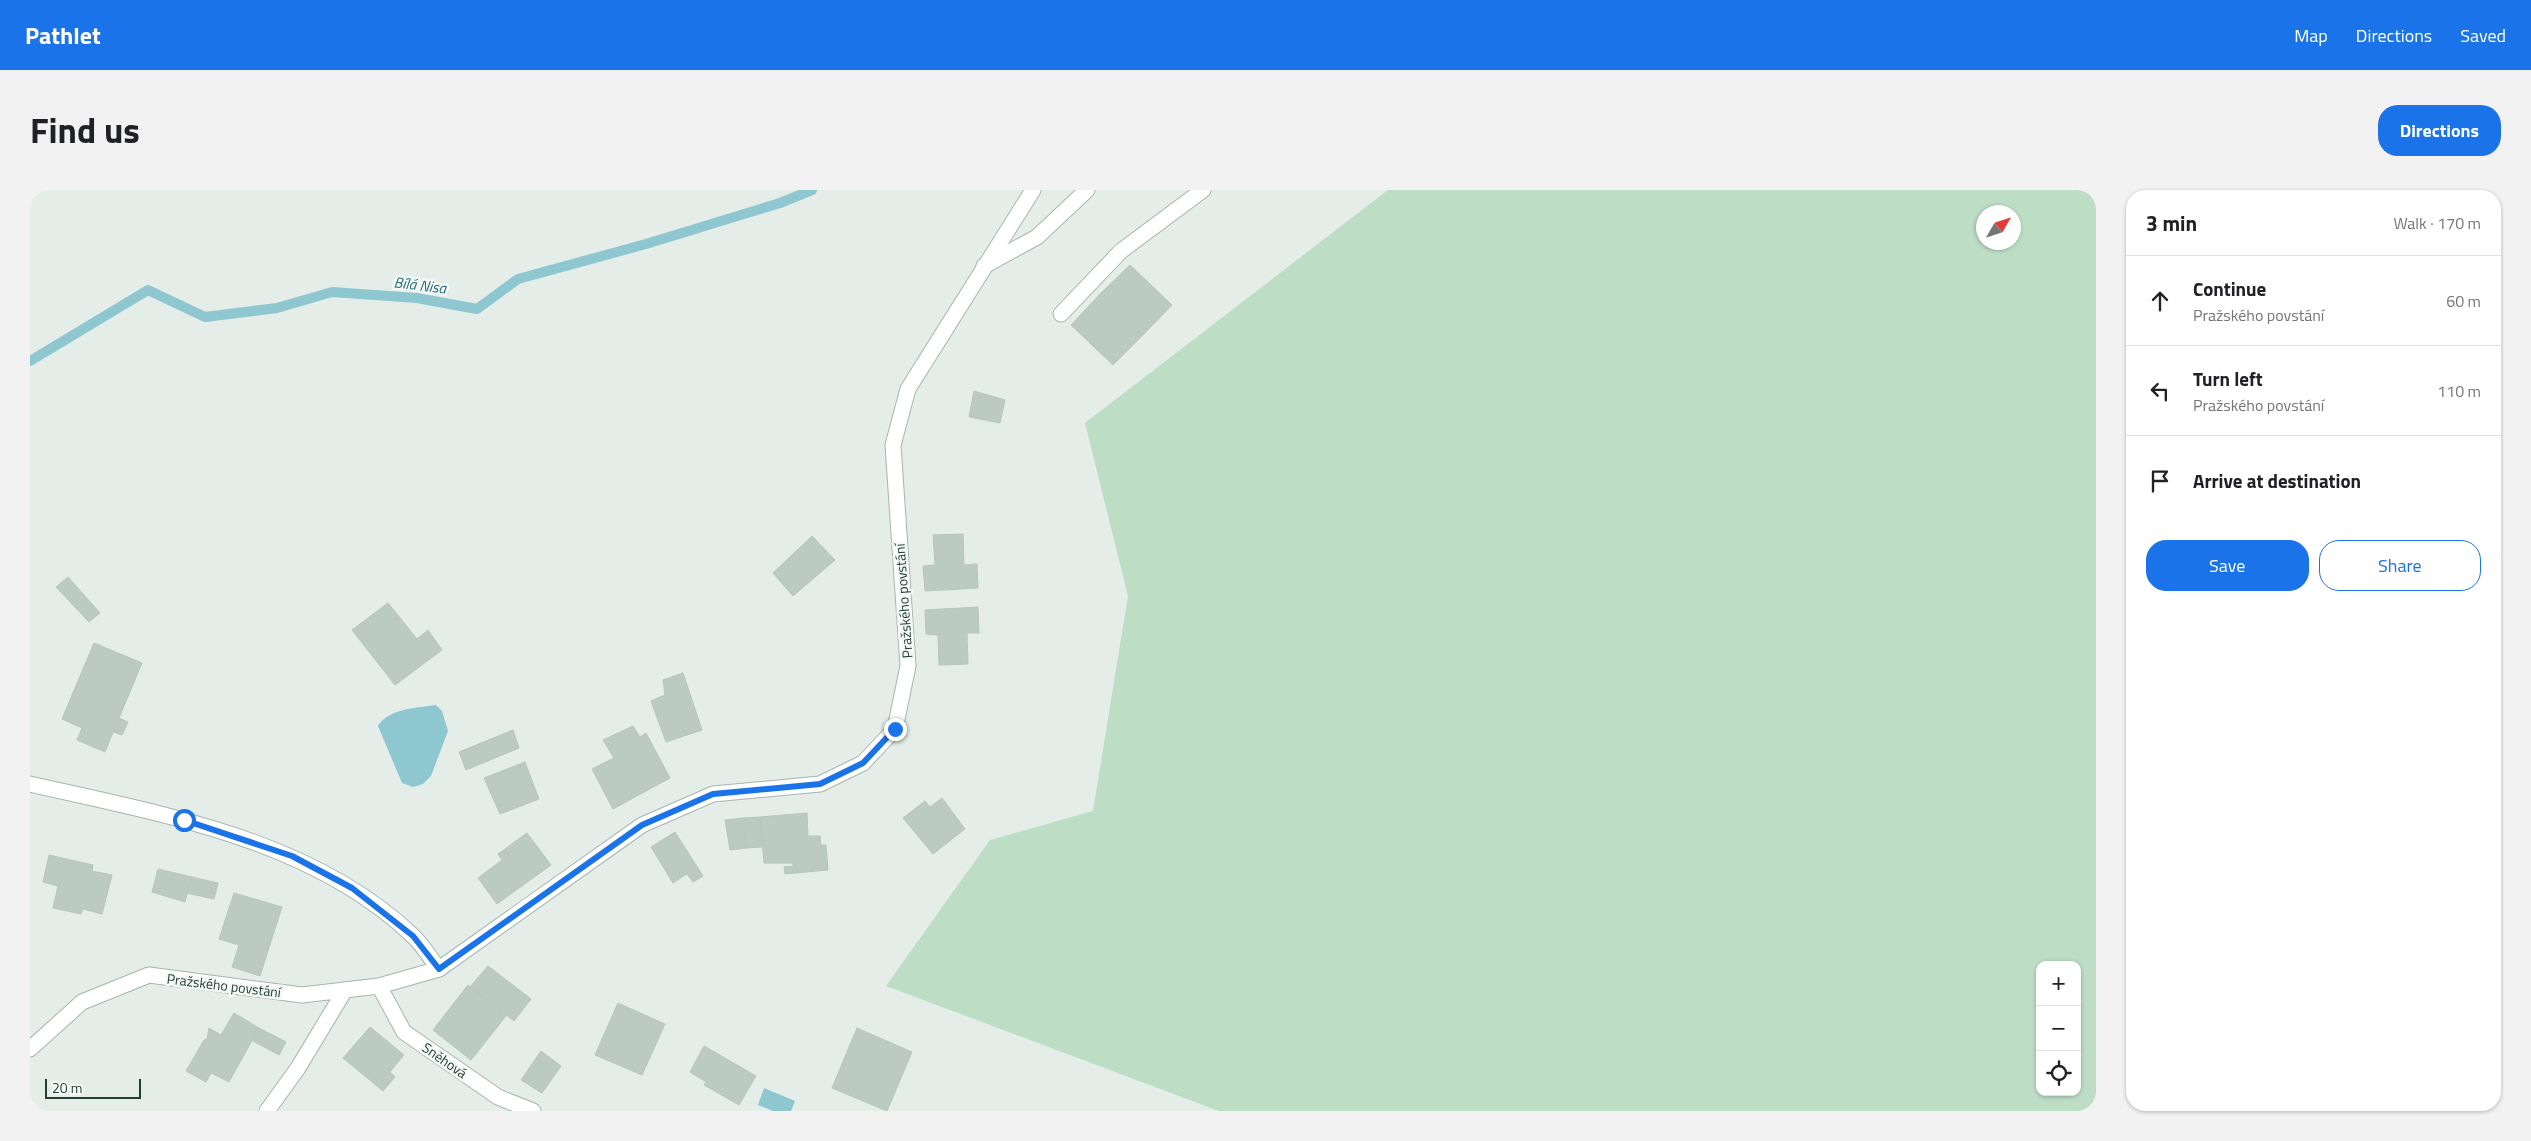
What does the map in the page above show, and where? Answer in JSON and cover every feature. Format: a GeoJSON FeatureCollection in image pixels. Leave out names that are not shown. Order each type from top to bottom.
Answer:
{"type":"FeatureCollection","features":[{"type":"Feature","properties":{"kind":"street","name":"Pražského povstání"},"geometry":{"type":"LineString","coordinates":[[30,1049],[82,1002],[149,975],[302,995],[379,986],[439,969],[642,825],[713,794],[820,784],[863,763],[895,729],[908,666],[893,445],[908,389],[982,267],[1033,190]]}},
{"type":"Feature","properties":{"kind":"street"},"geometry":{"type":"LineString","coordinates":[[982,267],[1037,237],[1087,190]]}},
{"type":"Feature","properties":{"kind":"street"},"geometry":{"type":"LineString","coordinates":[[1061,314],[1121,251],[1203,190]]}},
{"type":"Feature","properties":{"kind":"street"},"geometry":{"type":"LineString","coordinates":[[30,784],[184,820],[292,856],[352,888],[413,936],[439,969]]}},
{"type":"Feature","properties":{"kind":"street","name":"Sněhová"},"geometry":{"type":"LineString","coordinates":[[379,986],[404,1032],[498,1097],[532,1111]]}},
{"type":"Feature","properties":{"kind":"street"},"geometry":{"type":"LineString","coordinates":[[267,1111],[298,1068],[346,990]]}},
{"type":"Feature","properties":{"kind":"green space"},"geometry":{"type":"Polygon","coordinates":[[[1388,190],[2096,190],[2096,1111],[1219,1111],[886,986],[990,840],[1093,811],[1128,596],[1085,423],[1388,190]]]}},
{"type":"Feature","properties":{"kind":"water"},"geometry":{"type":"Polygon","coordinates":[[[436,705],[442,711],[448,731],[431,776],[423,784],[413,787],[402,783],[378,726],[383,720],[396,712],[436,705]]]}},
{"type":"Feature","properties":{"kind":"water"},"geometry":{"type":"Polygon","coordinates":[[[764,1088],[795,1101],[791,1111],[773,1111],[758,1105],[764,1088]]]}},
{"type":"Feature","properties":{"kind":"building"},"geometry":{"type":"Polygon","coordinates":[[[1130,265],[1172,305],[1142,336],[1100,294],[1130,265]]]}},
{"type":"Feature","properties":{"kind":"building"},"geometry":{"type":"Polygon","coordinates":[[[1100,294],[1142,336],[1113,365],[1071,325],[1100,294]]]}},
{"type":"Feature","properties":{"kind":"building"},"geometry":{"type":"Polygon","coordinates":[[[974,391],[1005,400],[1000,423],[969,417],[974,391]]]}},
{"type":"Feature","properties":{"kind":"building"},"geometry":{"type":"Polygon","coordinates":[[[963,534],[964,565],[977,564],[978,588],[925,591],[923,566],[935,565],[933,535],[963,534]]]}},
{"type":"Feature","properties":{"kind":"building"},"geometry":{"type":"Polygon","coordinates":[[[812,536],[835,560],[793,596],[773,573],[812,536]]]}},
{"type":"Feature","properties":{"kind":"building"},"geometry":{"type":"Polygon","coordinates":[[[68,577],[100,613],[89,622],[56,587],[68,577]]]}},
{"type":"Feature","properties":{"kind":"building"},"geometry":{"type":"Polygon","coordinates":[[[388,603],[417,639],[428,630],[442,650],[395,685],[352,630],[388,603]]]}},
{"type":"Feature","properties":{"kind":"building"},"geometry":{"type":"Polygon","coordinates":[[[978,607],[979,633],[967,633],[968,664],[939,665],[938,635],[926,634],[925,610],[978,607]]]}},
{"type":"Feature","properties":{"kind":"building"},"geometry":{"type":"Polygon","coordinates":[[[94,643],[142,663],[119,718],[128,722],[122,735],[113,732],[105,752],[77,740],[82,728],[62,719],[94,643]]]}},
{"type":"Feature","properties":{"kind":"building"},"geometry":{"type":"Polygon","coordinates":[[[683,673],[702,730],[666,742],[651,701],[665,695],[663,680],[683,673]]]}},
{"type":"Feature","properties":{"kind":"building"},"geometry":{"type":"Polygon","coordinates":[[[633,726],[640,737],[646,733],[670,778],[613,809],[592,769],[614,758],[603,740],[633,726]]]}},
{"type":"Feature","properties":{"kind":"building"},"geometry":{"type":"Polygon","coordinates":[[[513,730],[519,748],[466,770],[459,752],[513,730]]]}},
{"type":"Feature","properties":{"kind":"building"},"geometry":{"type":"Polygon","coordinates":[[[525,762],[539,799],[500,814],[484,778],[525,762]]]}},
{"type":"Feature","properties":{"kind":"building"},"geometry":{"type":"Polygon","coordinates":[[[942,798],[965,829],[933,854],[903,818],[925,801],[930,807],[942,798]]]}},
{"type":"Feature","properties":{"kind":"building"},"geometry":{"type":"Polygon","coordinates":[[[807,813],[808,836],[820,836],[821,845],[826,845],[828,870],[785,874],[784,867],[793,866],[793,863],[764,863],[760,817],[807,813]]]}},
{"type":"Feature","properties":{"kind":"building"},"geometry":{"type":"Polygon","coordinates":[[[760,817],[763,847],[746,848],[743,818],[760,817]]]}},
{"type":"Feature","properties":{"kind":"building"},"geometry":{"type":"Polygon","coordinates":[[[743,818],[746,848],[730,850],[725,820],[743,818]]]}},
{"type":"Feature","properties":{"kind":"building"},"geometry":{"type":"Polygon","coordinates":[[[675,832],[703,876],[693,882],[687,874],[673,883],[651,847],[675,832]]]}},
{"type":"Feature","properties":{"kind":"building"},"geometry":{"type":"Polygon","coordinates":[[[527,833],[551,865],[497,904],[478,878],[502,860],[498,854],[527,833]]]}},
{"type":"Feature","properties":{"kind":"building"},"geometry":{"type":"Polygon","coordinates":[[[49,855],[93,865],[92,871],[112,875],[102,914],[83,909],[81,914],[53,908],[58,886],[43,882],[49,855]]]}},
{"type":"Feature","properties":{"kind":"building"},"geometry":{"type":"Polygon","coordinates":[[[158,869],[192,877],[185,902],[152,892],[158,869]]]}},
{"type":"Feature","properties":{"kind":"building"},"geometry":{"type":"Polygon","coordinates":[[[192,877],[218,883],[214,899],[187,893],[192,877]]]}},
{"type":"Feature","properties":{"kind":"building"},"geometry":{"type":"Polygon","coordinates":[[[234,893],[282,907],[260,976],[232,967],[239,945],[219,939],[234,893]]]}},
{"type":"Feature","properties":{"kind":"building"},"geometry":{"type":"Polygon","coordinates":[[[488,966],[531,999],[514,1021],[470,987],[488,966]]]}},
{"type":"Feature","properties":{"kind":"building"},"geometry":{"type":"Polygon","coordinates":[[[468,985],[506,1016],[471,1060],[433,1030],[468,985]]]}},
{"type":"Feature","properties":{"kind":"building"},"geometry":{"type":"Polygon","coordinates":[[[618,1003],[665,1024],[642,1075],[595,1055],[618,1003]]]}},
{"type":"Feature","properties":{"kind":"building"},"geometry":{"type":"Polygon","coordinates":[[[234,1013],[259,1028],[229,1082],[211,1073],[206,1082],[186,1071],[204,1040],[207,1039],[209,1028],[221,1035],[234,1013]]]}},
{"type":"Feature","properties":{"kind":"building"},"geometry":{"type":"Polygon","coordinates":[[[370,1027],[404,1055],[390,1072],[395,1077],[383,1091],[343,1058],[370,1027]]]}},
{"type":"Feature","properties":{"kind":"building"},"geometry":{"type":"Polygon","coordinates":[[[259,1028],[286,1042],[279,1055],[253,1041],[259,1028]]]}},
{"type":"Feature","properties":{"kind":"building"},"geometry":{"type":"Polygon","coordinates":[[[857,1028],[912,1052],[887,1111],[832,1088],[857,1028]]]}},
{"type":"Feature","properties":{"kind":"building"},"geometry":{"type":"Polygon","coordinates":[[[704,1046],[756,1076],[739,1105],[704,1085],[706,1082],[690,1072],[704,1046]]]}},
{"type":"Feature","properties":{"kind":"building"},"geometry":{"type":"Polygon","coordinates":[[[541,1051],[561,1066],[542,1093],[521,1080],[541,1051]]]}},
{"type":"Feature","properties":{"kind":"waterway","name":"Bílá Nisa"},"geometry":{"type":"LineString","coordinates":[[30,361],[148,290],[205,317],[277,308],[332,292],[417,298],[477,309],[518,279],[646,244],[780,203],[812,190]]}},
{"type":"Feature","properties":{"kind":"route"},"geometry":{"type":"LineString","coordinates":[[184,820],[292,856],[352,888],[413,936],[439,969],[642,825],[713,794],[820,784],[863,763],[895,729]]}}]}
